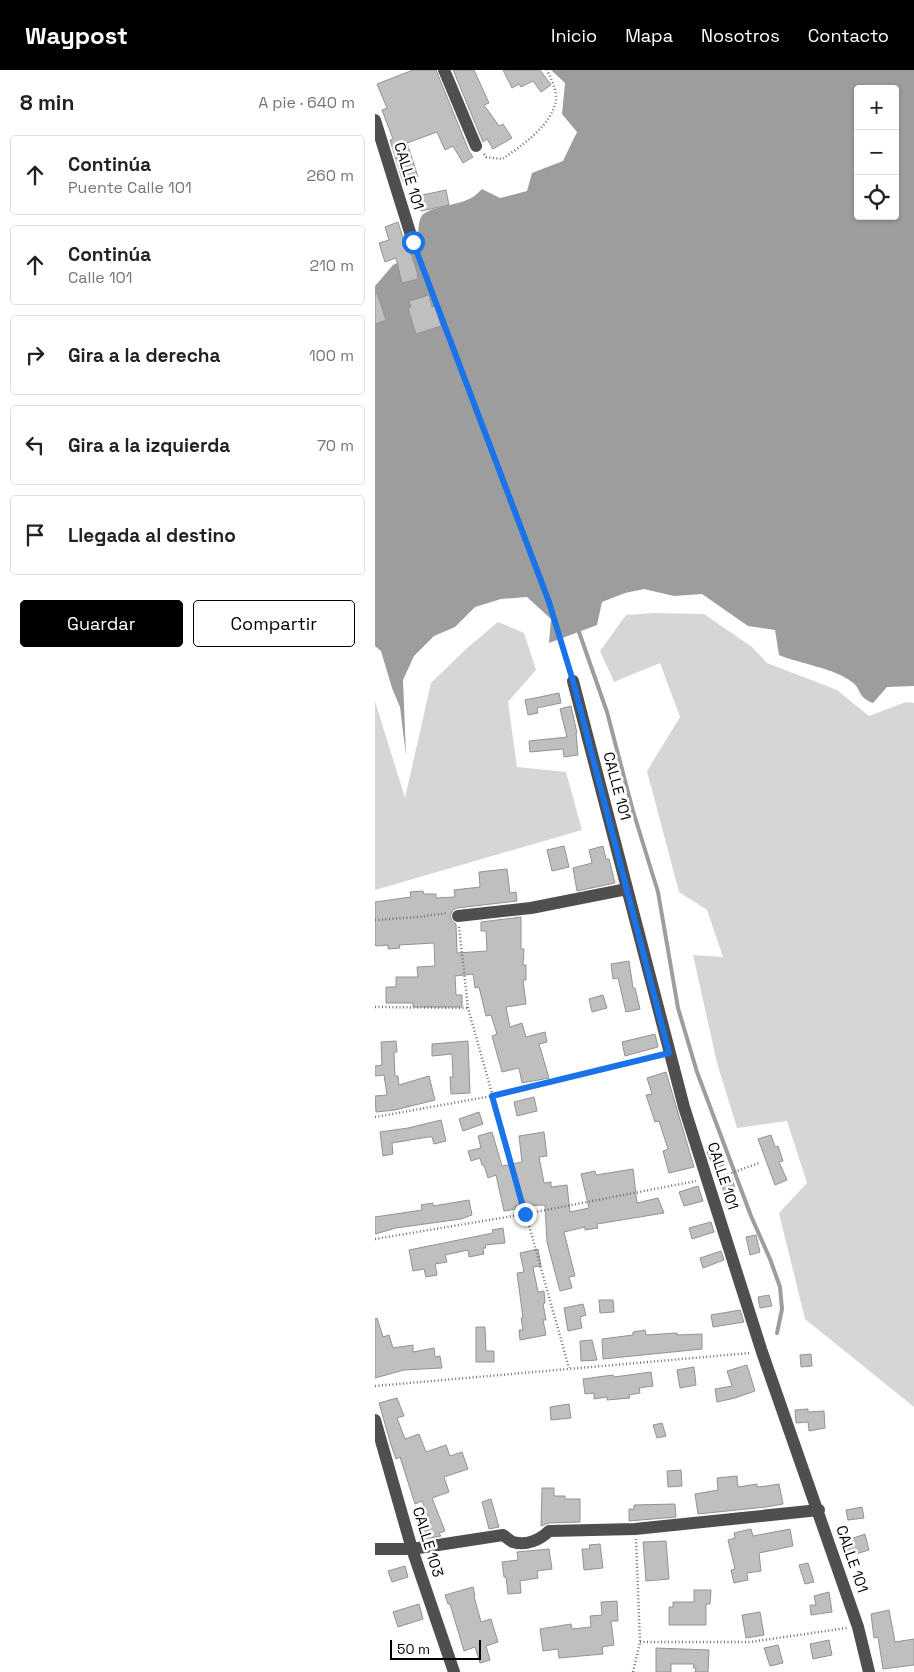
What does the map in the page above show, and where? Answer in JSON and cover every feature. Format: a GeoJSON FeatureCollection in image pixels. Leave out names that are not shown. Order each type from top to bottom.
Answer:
{"type":"FeatureCollection","features":[{"type":"Feature","properties":{"kind":"street"},"geometry":{"type":"LineString","coordinates":[[444,70],[476,146]]}},
{"type":"Feature","properties":{"kind":"street","name":"CALLE 101"},"geometry":{"type":"LineString","coordinates":[[375,120],[413,242]]}},
{"type":"Feature","properties":{"kind":"street","name":"CALLE 101"},"geometry":{"type":"LineString","coordinates":[[573,681],[669,1053],[762,1352],[819,1510],[858,1627],[869,1672]]}},
{"type":"Feature","properties":{"kind":"street"},"geometry":{"type":"LineString","coordinates":[[458,916],[531,908],[627,889]]}},
{"type":"Feature","properties":{"kind":"street","name":"CALLE 103"},"geometry":{"type":"LineString","coordinates":[[375,1420],[413,1550],[454,1672]]}},
{"type":"Feature","properties":{"kind":"street"},"geometry":{"type":"LineString","coordinates":[[375,1549],[413,1550],[503,1535],[513,1542],[528,1542],[541,1539],[549,1531],[635,1529],[819,1510]]}},
{"type":"Feature","properties":{"kind":"path"},"geometry":{"type":"LineString","coordinates":[[476,146],[486,157],[502,159],[523,145],[549,117],[556,99],[554,84],[547,70]]}},
{"type":"Feature","properties":{"kind":"path"},"geometry":{"type":"LineString","coordinates":[[413,242],[549,602],[573,681]]}},
{"type":"Feature","properties":{"kind":"path"},"geometry":{"type":"LineString","coordinates":[[375,920],[452,913],[458,916],[468,1008],[569,1368]]}},
{"type":"Feature","properties":{"kind":"path"},"geometry":{"type":"LineString","coordinates":[[375,1007],[468,1008]]}},
{"type":"Feature","properties":{"kind":"path"},"geometry":{"type":"LineString","coordinates":[[375,1117],[492,1096],[669,1053]]}},
{"type":"Feature","properties":{"kind":"path"},"geometry":{"type":"LineString","coordinates":[[726,1176],[759,1163]]}},
{"type":"Feature","properties":{"kind":"path"},"geometry":{"type":"LineString","coordinates":[[375,1239],[525,1214],[707,1179]]}},
{"type":"Feature","properties":{"kind":"path"},"geometry":{"type":"LineString","coordinates":[[375,1386],[762,1352]]}},
{"type":"Feature","properties":{"kind":"path"},"geometry":{"type":"LineString","coordinates":[[633,1672],[640,1642],[635,1529]]}},
{"type":"Feature","properties":{"kind":"path"},"geometry":{"type":"LineString","coordinates":[[640,1642],[750,1642],[858,1627]]}},
{"type":"Feature","properties":{"kind":"shaded area"},"geometry":{"type":"Polygon","coordinates":[[[551,70],[914,70],[914,686],[887,687],[873,703],[864,698],[855,685],[845,677],[779,655],[775,630],[748,626],[702,594],[674,596],[644,589],[625,593],[602,602],[597,625],[549,643],[551,619],[527,597],[501,599],[475,607],[455,627],[434,636],[414,656],[403,680],[406,756],[400,707],[381,651],[375,646],[375,286],[393,265],[406,259],[417,248],[419,224],[424,214],[436,208],[464,201],[473,197],[482,189],[500,198],[527,191],[532,173],[563,161],[577,132],[562,114],[565,83],[551,70]]]}},
{"type":"Feature","properties":{"kind":"shaded area"},"geometry":{"type":"Polygon","coordinates":[[[654,613],[704,614],[752,647],[767,663],[837,690],[869,716],[906,702],[914,703],[914,1407],[805,1319],[779,1213],[807,1183],[787,1121],[737,1128],[717,1063],[693,955],[723,957],[707,910],[679,892],[647,771],[680,717],[660,663],[614,682],[600,651],[626,615],[654,613]]]}},
{"type":"Feature","properties":{"kind":"shaded area"},"geometry":{"type":"Polygon","coordinates":[[[498,622],[524,633],[536,670],[508,702],[517,767],[566,772],[582,830],[375,890],[375,701],[405,798],[431,683],[466,649],[498,622]]]}},
{"type":"Feature","properties":{"kind":"building"},"geometry":{"type":"Polygon","coordinates":[[[413,70],[436,70],[473,157],[463,163],[453,146],[445,150],[437,132],[407,143],[418,177],[403,182],[390,140],[393,139],[382,110],[387,108],[377,84],[413,70]]]}},
{"type":"Feature","properties":{"kind":"building"},"geometry":{"type":"Polygon","coordinates":[[[453,70],[474,70],[489,103],[484,105],[499,126],[503,124],[512,138],[493,149],[487,139],[483,142],[453,70]]]}},
{"type":"Feature","properties":{"kind":"building"},"geometry":{"type":"Polygon","coordinates":[[[503,70],[540,70],[551,85],[541,92],[533,81],[521,87],[519,84],[512,88],[503,70]]]}},
{"type":"Feature","properties":{"kind":"building"},"geometry":{"type":"Polygon","coordinates":[[[446,190],[449,205],[421,211],[418,196],[446,190]]]}},
{"type":"Feature","properties":{"kind":"building"},"geometry":{"type":"Polygon","coordinates":[[[398,222],[418,275],[418,279],[402,283],[396,258],[385,262],[379,243],[389,240],[385,227],[398,222]]]}},
{"type":"Feature","properties":{"kind":"building"},"geometry":{"type":"Polygon","coordinates":[[[375,293],[377,293],[386,320],[375,324],[375,293]]]}},
{"type":"Feature","properties":{"kind":"building"},"geometry":{"type":"Polygon","coordinates":[[[429,295],[432,307],[435,306],[441,326],[416,334],[408,308],[411,307],[409,301],[429,295]]]}},
{"type":"Feature","properties":{"kind":"building"},"geometry":{"type":"Polygon","coordinates":[[[559,693],[561,703],[537,708],[538,713],[528,715],[525,700],[559,693]]]}},
{"type":"Feature","properties":{"kind":"building"},"geometry":{"type":"Polygon","coordinates":[[[571,706],[577,733],[578,755],[564,757],[563,749],[530,752],[529,741],[567,737],[560,709],[571,706]]]}},
{"type":"Feature","properties":{"kind":"building"},"geometry":{"type":"Polygon","coordinates":[[[564,846],[569,867],[552,871],[547,850],[564,846]]]}},
{"type":"Feature","properties":{"kind":"building"},"geometry":{"type":"Polygon","coordinates":[[[603,846],[606,859],[609,859],[615,883],[577,891],[573,868],[592,863],[589,850],[603,846]]]}},
{"type":"Feature","properties":{"kind":"building"},"geometry":{"type":"Polygon","coordinates":[[[507,869],[510,893],[516,892],[517,901],[457,908],[453,910],[450,916],[456,924],[457,953],[487,951],[486,931],[481,931],[481,922],[521,917],[521,949],[524,949],[523,965],[526,965],[526,980],[523,980],[526,1004],[506,1007],[510,1027],[522,1023],[526,1037],[545,1032],[547,1042],[539,1044],[549,1078],[522,1083],[519,1068],[502,1072],[492,1036],[497,1034],[491,1015],[486,1016],[479,987],[475,988],[473,974],[455,976],[456,995],[462,995],[462,1007],[413,1007],[413,1003],[386,1003],[386,987],[396,987],[396,977],[418,977],[417,967],[435,966],[434,943],[399,945],[400,948],[388,949],[388,945],[376,946],[375,943],[375,902],[411,897],[410,892],[423,891],[424,894],[436,894],[436,898],[455,897],[454,890],[480,887],[479,872],[507,869]]]}},
{"type":"Feature","properties":{"kind":"building"},"geometry":{"type":"Polygon","coordinates":[[[629,961],[633,988],[635,988],[640,1009],[626,1012],[618,978],[613,979],[611,964],[629,961]]]}},
{"type":"Feature","properties":{"kind":"building"},"geometry":{"type":"Polygon","coordinates":[[[603,995],[607,1008],[592,1012],[589,999],[603,995]]]}},
{"type":"Feature","properties":{"kind":"building"},"geometry":{"type":"Polygon","coordinates":[[[655,1034],[658,1047],[625,1056],[622,1042],[655,1034]]]}},
{"type":"Feature","properties":{"kind":"building"},"geometry":{"type":"Polygon","coordinates":[[[396,1041],[397,1052],[394,1052],[395,1076],[398,1076],[399,1085],[429,1076],[435,1100],[395,1110],[376,1112],[375,1096],[387,1095],[384,1075],[375,1076],[375,1066],[382,1065],[381,1042],[396,1041]]]}},
{"type":"Feature","properties":{"kind":"building"},"geometry":{"type":"Polygon","coordinates":[[[468,1041],[470,1093],[451,1094],[450,1077],[453,1077],[452,1054],[432,1056],[432,1044],[468,1041]]]}},
{"type":"Feature","properties":{"kind":"building"},"geometry":{"type":"Polygon","coordinates":[[[666,1072],[694,1167],[669,1173],[663,1151],[668,1149],[659,1121],[655,1122],[646,1095],[652,1094],[647,1078],[666,1072]]]}},
{"type":"Feature","properties":{"kind":"building"},"geometry":{"type":"Polygon","coordinates":[[[534,1097],[537,1111],[517,1116],[514,1102],[534,1097]]]}},
{"type":"Feature","properties":{"kind":"building"},"geometry":{"type":"Polygon","coordinates":[[[479,1112],[483,1124],[463,1131],[459,1119],[479,1112]]]}},
{"type":"Feature","properties":{"kind":"building"},"geometry":{"type":"Polygon","coordinates":[[[441,1120],[446,1141],[434,1144],[432,1137],[428,1137],[392,1143],[393,1154],[383,1156],[380,1132],[441,1120]]]}},
{"type":"Feature","properties":{"kind":"building"},"geometry":{"type":"Polygon","coordinates":[[[492,1132],[502,1166],[522,1162],[519,1136],[544,1132],[547,1156],[539,1157],[544,1183],[551,1182],[551,1187],[567,1185],[570,1212],[589,1208],[581,1174],[595,1171],[596,1175],[633,1169],[637,1203],[658,1198],[664,1213],[597,1224],[598,1228],[585,1230],[585,1227],[564,1232],[575,1276],[569,1277],[572,1288],[560,1291],[547,1242],[545,1205],[515,1206],[516,1209],[504,1211],[496,1175],[488,1178],[480,1158],[471,1161],[468,1151],[481,1148],[478,1136],[492,1132]]]}},
{"type":"Feature","properties":{"kind":"building"},"geometry":{"type":"Polygon","coordinates":[[[771,1135],[775,1147],[778,1146],[783,1161],[779,1162],[787,1180],[775,1185],[758,1139],[771,1135]]]}},
{"type":"Feature","properties":{"kind":"building"},"geometry":{"type":"Polygon","coordinates":[[[719,1148],[724,1165],[714,1168],[707,1152],[719,1148]]]}},
{"type":"Feature","properties":{"kind":"building"},"geometry":{"type":"Polygon","coordinates":[[[732,1178],[735,1189],[724,1193],[721,1181],[732,1178]]]}},
{"type":"Feature","properties":{"kind":"building"},"geometry":{"type":"Polygon","coordinates":[[[698,1186],[703,1201],[684,1206],[679,1192],[698,1186]]]}},
{"type":"Feature","properties":{"kind":"building"},"geometry":{"type":"Polygon","coordinates":[[[469,1200],[472,1215],[461,1219],[396,1228],[375,1234],[375,1217],[422,1210],[421,1205],[433,1203],[433,1206],[469,1200]]]}},
{"type":"Feature","properties":{"kind":"building"},"geometry":{"type":"Polygon","coordinates":[[[711,1222],[714,1232],[692,1239],[689,1228],[711,1222]]]}},
{"type":"Feature","properties":{"kind":"building"},"geometry":{"type":"Polygon","coordinates":[[[503,1228],[505,1243],[485,1245],[486,1248],[483,1248],[484,1254],[469,1257],[468,1250],[445,1255],[447,1262],[435,1264],[437,1275],[426,1277],[424,1269],[413,1271],[409,1250],[493,1233],[492,1230],[503,1228]]]}},
{"type":"Feature","properties":{"kind":"building"},"geometry":{"type":"Polygon","coordinates":[[[756,1235],[760,1252],[750,1255],[746,1237],[756,1235]]]}},
{"type":"Feature","properties":{"kind":"building"},"geometry":{"type":"Polygon","coordinates":[[[538,1249],[541,1266],[533,1267],[538,1292],[544,1291],[545,1303],[543,1304],[546,1320],[543,1320],[546,1335],[520,1340],[519,1330],[523,1330],[521,1318],[523,1318],[517,1273],[524,1272],[520,1253],[538,1249]]]}},
{"type":"Feature","properties":{"kind":"building"},"geometry":{"type":"Polygon","coordinates":[[[721,1251],[724,1260],[703,1268],[700,1258],[721,1251]]]}},
{"type":"Feature","properties":{"kind":"building"},"geometry":{"type":"Polygon","coordinates":[[[769,1295],[772,1306],[760,1308],[758,1297],[769,1295]]]}},
{"type":"Feature","properties":{"kind":"building"},"geometry":{"type":"Polygon","coordinates":[[[599,1300],[613,1300],[614,1312],[600,1313],[599,1300]]]}},
{"type":"Feature","properties":{"kind":"building"},"geometry":{"type":"Polygon","coordinates":[[[583,1304],[586,1315],[580,1317],[582,1328],[568,1331],[564,1308],[583,1304]]]}},
{"type":"Feature","properties":{"kind":"building"},"geometry":{"type":"Polygon","coordinates":[[[740,1310],[744,1322],[713,1327],[711,1315],[740,1310]]]}},
{"type":"Feature","properties":{"kind":"building"},"geometry":{"type":"Polygon","coordinates":[[[377,1318],[383,1337],[389,1335],[393,1348],[413,1345],[413,1352],[434,1348],[435,1357],[440,1356],[442,1368],[404,1370],[375,1378],[375,1319],[377,1318]]]}},
{"type":"Feature","properties":{"kind":"building"},"geometry":{"type":"Polygon","coordinates":[[[476,1327],[485,1327],[486,1351],[494,1351],[494,1362],[476,1362],[476,1327]]]}},
{"type":"Feature","properties":{"kind":"building"},"geometry":{"type":"Polygon","coordinates":[[[645,1330],[646,1335],[702,1334],[702,1349],[603,1359],[602,1339],[633,1335],[633,1332],[645,1330]]]}},
{"type":"Feature","properties":{"kind":"building"},"geometry":{"type":"Polygon","coordinates":[[[592,1340],[597,1360],[581,1361],[580,1341],[592,1340]]]}},
{"type":"Feature","properties":{"kind":"building"},"geometry":{"type":"Polygon","coordinates":[[[811,1354],[812,1366],[801,1367],[800,1355],[811,1354]]]}},
{"type":"Feature","properties":{"kind":"building"},"geometry":{"type":"Polygon","coordinates":[[[747,1365],[755,1391],[717,1402],[715,1389],[732,1386],[727,1371],[747,1365]]]}},
{"type":"Feature","properties":{"kind":"building"},"geometry":{"type":"Polygon","coordinates":[[[694,1367],[696,1385],[680,1388],[677,1370],[694,1367]]]}},
{"type":"Feature","properties":{"kind":"building"},"geometry":{"type":"Polygon","coordinates":[[[651,1372],[653,1386],[639,1388],[640,1393],[629,1395],[630,1398],[607,1400],[607,1397],[594,1399],[594,1393],[585,1394],[583,1379],[651,1372]]]}},
{"type":"Feature","properties":{"kind":"building"},"geometry":{"type":"Polygon","coordinates":[[[397,1398],[404,1416],[397,1418],[405,1439],[419,1434],[426,1452],[446,1445],[450,1456],[462,1452],[468,1469],[444,1477],[449,1492],[432,1498],[445,1531],[439,1533],[441,1536],[424,1539],[420,1528],[431,1524],[422,1501],[415,1504],[400,1457],[396,1459],[391,1445],[379,1403],[397,1398]]]}},
{"type":"Feature","properties":{"kind":"building"},"geometry":{"type":"Polygon","coordinates":[[[569,1404],[571,1418],[551,1420],[550,1407],[569,1404]]]}},
{"type":"Feature","properties":{"kind":"building"},"geometry":{"type":"Polygon","coordinates":[[[808,1409],[808,1412],[824,1411],[825,1428],[809,1431],[808,1422],[796,1423],[795,1410],[808,1409]]]}},
{"type":"Feature","properties":{"kind":"building"},"geometry":{"type":"Polygon","coordinates":[[[662,1423],[666,1436],[657,1438],[653,1425],[662,1423]]]}},
{"type":"Feature","properties":{"kind":"building"},"geometry":{"type":"Polygon","coordinates":[[[681,1470],[682,1486],[668,1487],[667,1471],[681,1470]]]}},
{"type":"Feature","properties":{"kind":"building"},"geometry":{"type":"Polygon","coordinates":[[[737,1476],[738,1487],[757,1484],[757,1487],[779,1484],[783,1504],[698,1514],[695,1494],[718,1490],[717,1478],[737,1476]]]}},
{"type":"Feature","properties":{"kind":"building"},"geometry":{"type":"Polygon","coordinates":[[[542,1488],[554,1488],[554,1496],[565,1496],[565,1499],[580,1499],[580,1522],[549,1523],[541,1526],[542,1488]]]}},
{"type":"Feature","properties":{"kind":"building"},"geometry":{"type":"Polygon","coordinates":[[[491,1499],[499,1527],[489,1529],[482,1502],[491,1499]]]}},
{"type":"Feature","properties":{"kind":"building"},"geometry":{"type":"Polygon","coordinates":[[[675,1504],[676,1517],[629,1521],[629,1509],[634,1509],[634,1505],[675,1504]]]}},
{"type":"Feature","properties":{"kind":"building"},"geometry":{"type":"Polygon","coordinates":[[[862,1507],[864,1518],[848,1520],[846,1510],[862,1507]]]}},
{"type":"Feature","properties":{"kind":"building"},"geometry":{"type":"Polygon","coordinates":[[[751,1529],[753,1536],[790,1529],[793,1546],[759,1553],[761,1571],[747,1573],[748,1580],[734,1583],[731,1570],[735,1569],[728,1540],[735,1538],[734,1533],[751,1529]]]}},
{"type":"Feature","properties":{"kind":"building"},"geometry":{"type":"Polygon","coordinates":[[[865,1534],[869,1550],[846,1557],[842,1542],[865,1534]]]}},
{"type":"Feature","properties":{"kind":"building"},"geometry":{"type":"Polygon","coordinates":[[[666,1541],[669,1579],[646,1581],[643,1542],[666,1541]]]}},
{"type":"Feature","properties":{"kind":"building"},"geometry":{"type":"Polygon","coordinates":[[[600,1544],[603,1568],[584,1570],[582,1549],[590,1549],[589,1545],[600,1544]]]}},
{"type":"Feature","properties":{"kind":"building"},"geometry":{"type":"Polygon","coordinates":[[[549,1549],[552,1569],[537,1571],[538,1578],[520,1581],[521,1593],[508,1594],[502,1562],[518,1560],[517,1552],[549,1549]]]}},
{"type":"Feature","properties":{"kind":"building"},"geometry":{"type":"Polygon","coordinates":[[[808,1563],[814,1582],[805,1584],[799,1565],[808,1563]]]}},
{"type":"Feature","properties":{"kind":"building"},"geometry":{"type":"Polygon","coordinates":[[[405,1566],[408,1577],[392,1582],[388,1571],[405,1566]]]}},
{"type":"Feature","properties":{"kind":"building"},"geometry":{"type":"Polygon","coordinates":[[[473,1587],[481,1622],[491,1619],[498,1642],[486,1646],[490,1660],[480,1663],[475,1647],[464,1651],[450,1604],[448,1604],[445,1595],[473,1587]]]}},
{"type":"Feature","properties":{"kind":"building"},"geometry":{"type":"Polygon","coordinates":[[[694,1590],[711,1590],[710,1604],[706,1604],[706,1625],[669,1625],[669,1607],[673,1607],[673,1602],[694,1602],[694,1590]]]}},
{"type":"Feature","properties":{"kind":"building"},"geometry":{"type":"Polygon","coordinates":[[[829,1592],[832,1612],[811,1615],[810,1605],[816,1605],[814,1596],[829,1592]]]}},
{"type":"Feature","properties":{"kind":"building"},"geometry":{"type":"Polygon","coordinates":[[[617,1601],[618,1621],[611,1621],[614,1645],[602,1647],[603,1654],[559,1658],[558,1649],[543,1651],[540,1629],[571,1624],[572,1629],[591,1627],[590,1616],[602,1615],[601,1602],[617,1601]]]}},
{"type":"Feature","properties":{"kind":"building"},"geometry":{"type":"Polygon","coordinates":[[[419,1604],[423,1619],[398,1627],[393,1612],[419,1604]]]}},
{"type":"Feature","properties":{"kind":"building"},"geometry":{"type":"Polygon","coordinates":[[[889,1610],[895,1642],[914,1639],[914,1665],[883,1669],[878,1637],[874,1638],[871,1614],[889,1610]]]}},
{"type":"Feature","properties":{"kind":"building"},"geometry":{"type":"Polygon","coordinates":[[[760,1612],[764,1635],[746,1638],[742,1615],[760,1612]]]}},
{"type":"Feature","properties":{"kind":"building"},"geometry":{"type":"Polygon","coordinates":[[[829,1640],[832,1655],[813,1659],[810,1644],[829,1640]]]}},
{"type":"Feature","properties":{"kind":"building"},"geometry":{"type":"Polygon","coordinates":[[[778,1645],[783,1663],[770,1666],[764,1648],[778,1645]]]}},
{"type":"Feature","properties":{"kind":"building"},"geometry":{"type":"Polygon","coordinates":[[[656,1648],[709,1650],[708,1672],[695,1672],[694,1664],[671,1664],[671,1672],[656,1672],[656,1648]]]}},
{"type":"Feature","properties":{"kind":"waterway"},"geometry":{"type":"LineString","coordinates":[[579,632],[607,712],[633,811],[658,892],[678,1008],[697,1072],[780,1287],[782,1309],[777,1333]]}},
{"type":"Feature","properties":{"kind":"route"},"geometry":{"type":"LineString","coordinates":[[413,242],[549,602],[573,681],[669,1053],[492,1096],[525,1214]]}}]}
